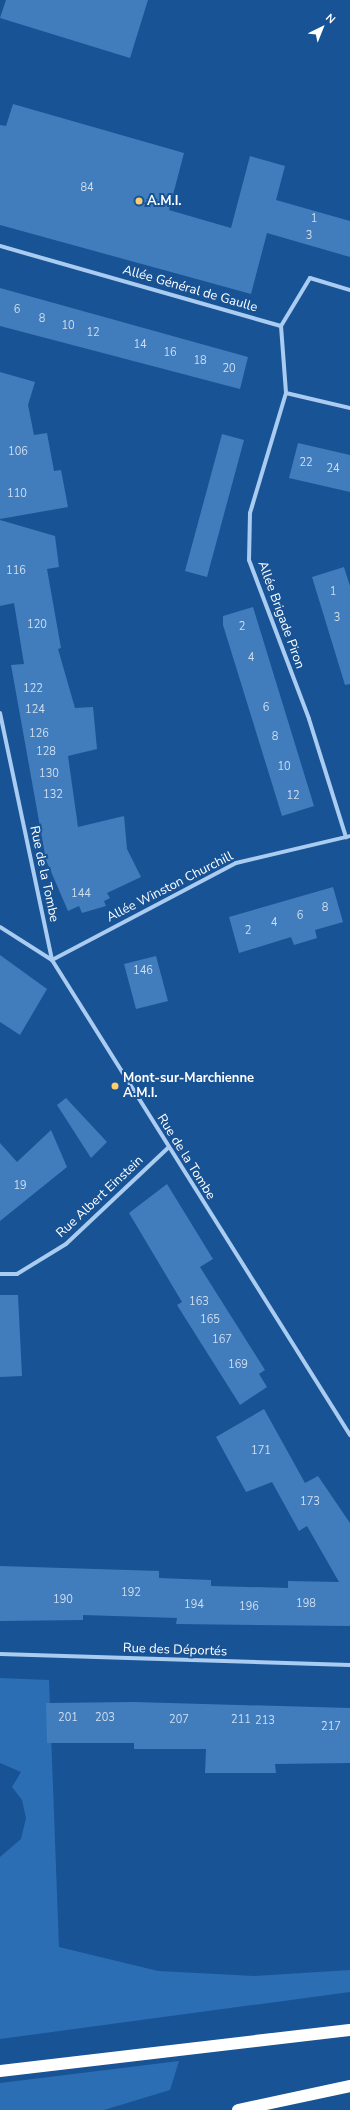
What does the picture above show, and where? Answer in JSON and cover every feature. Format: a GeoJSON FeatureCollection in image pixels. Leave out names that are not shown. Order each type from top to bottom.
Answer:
{"type":"FeatureCollection","features":[{"type":"Feature","properties":{"kind":"highway"},"geometry":{"type":"LineString","coordinates":[[0,2071],[350,2030]]}},
{"type":"Feature","properties":{"kind":"highway"},"geometry":{"type":"LineString","coordinates":[[238,2110],[350,2086]]}},
{"type":"Feature","properties":{"kind":"street","name":"Allée Général de Gaulle"},"geometry":{"type":"LineString","coordinates":[[0,246],[281,326]]}},
{"type":"Feature","properties":{"kind":"street"},"geometry":{"type":"LineString","coordinates":[[281,326],[310,278],[350,290]]}},
{"type":"Feature","properties":{"kind":"street","name":"Allée Brigade Piron"},"geometry":{"type":"LineString","coordinates":[[281,326],[286,393],[250,513],[249,560],[309,719],[348,837]]}},
{"type":"Feature","properties":{"kind":"street"},"geometry":{"type":"LineString","coordinates":[[286,393],[350,408]]}},
{"type":"Feature","properties":{"kind":"street","name":"Rue de la Tombe"},"geometry":{"type":"LineString","coordinates":[[0,713],[52,960],[168,1148],[350,1435]]}},
{"type":"Feature","properties":{"kind":"street","name":"Allée Winston Churchill"},"geometry":{"type":"LineString","coordinates":[[52,960],[236,863],[348,837]]}},
{"type":"Feature","properties":{"kind":"street"},"geometry":{"type":"LineString","coordinates":[[0,927],[52,960]]}},
{"type":"Feature","properties":{"kind":"street","name":"Rue Albert Einstein"},"geometry":{"type":"LineString","coordinates":[[0,1274],[17,1274],[66,1244],[168,1148]]}},
{"type":"Feature","properties":{"kind":"street","name":"Rue des Déportés"},"geometry":{"type":"LineString","coordinates":[[0,1654],[350,1665]]}},
{"type":"Feature","properties":{"kind":"shaded area"},"geometry":{"type":"Polygon","coordinates":[[[0,1678],[49,1680],[59,1947],[158,1971],[254,1976],[350,1970],[350,1992],[0,2039],[0,1857],[21,1839],[26,1818],[22,1800],[12,1787],[21,1772],[0,1763],[0,1678]]]}},
{"type":"Feature","properties":{"kind":"shaded area"},"geometry":{"type":"Polygon","coordinates":[[[179,2061],[170,2090],[104,2110],[0,2110],[0,2083],[179,2061]]]}},
{"type":"Feature","properties":{"kind":"building"},"geometry":{"type":"Polygon","coordinates":[[[6,0],[148,0],[130,58],[0,18],[6,0]]]}},
{"type":"Feature","properties":{"kind":"building","name":"A.M.I."},"geometry":{"type":"Polygon","coordinates":[[[13,104],[184,153],[169,210],[231,228],[250,156],[285,166],[276,200],[350,221],[350,257],[267,233],[251,294],[0,225],[0,125],[6,126],[13,104]]]}},
{"type":"Feature","properties":{"kind":"building"},"geometry":{"type":"Polygon","coordinates":[[[0,288],[248,357],[240,389],[0,326],[0,288]]]}},
{"type":"Feature","properties":{"kind":"building"},"geometry":{"type":"Polygon","coordinates":[[[0,372],[35,382],[28,405],[34,435],[47,433],[54,471],[61,470],[68,507],[0,519],[0,372]]]}},
{"type":"Feature","properties":{"kind":"building"},"geometry":{"type":"Polygon","coordinates":[[[222,434],[244,440],[207,577],[185,571],[222,434]]]}},
{"type":"Feature","properties":{"kind":"building"},"geometry":{"type":"Polygon","coordinates":[[[298,443],[350,455],[350,492],[289,478],[298,443]]]}},
{"type":"Feature","properties":{"kind":"building"},"geometry":{"type":"Polygon","coordinates":[[[0,520],[55,536],[59,567],[47,569],[61,648],[58,649],[75,708],[93,707],[97,749],[68,756],[78,827],[124,816],[127,849],[141,877],[107,893],[110,898],[104,901],[106,906],[82,913],[79,906],[68,911],[46,860],[11,665],[24,664],[14,603],[0,606],[0,520]]]}},
{"type":"Feature","properties":{"kind":"building"},"geometry":{"type":"Polygon","coordinates":[[[344,567],[350,586],[350,684],[345,685],[312,577],[344,567]]]}},
{"type":"Feature","properties":{"kind":"building"},"geometry":{"type":"Polygon","coordinates":[[[253,607],[314,806],[282,816],[223,625],[223,616],[253,607]]]}},
{"type":"Feature","properties":{"kind":"building"},"geometry":{"type":"Polygon","coordinates":[[[333,887],[343,922],[315,930],[317,938],[294,945],[291,937],[239,953],[229,917],[333,887]]]}},
{"type":"Feature","properties":{"kind":"building"},"geometry":{"type":"Polygon","coordinates":[[[0,955],[47,989],[20,1035],[0,1022],[0,955]]]}},
{"type":"Feature","properties":{"kind":"building"},"geometry":{"type":"Polygon","coordinates":[[[156,956],[168,1001],[136,1009],[124,964],[156,956]]]}},
{"type":"Feature","properties":{"kind":"building"},"geometry":{"type":"Polygon","coordinates":[[[66,1098],[107,1142],[91,1158],[57,1105],[66,1098]]]}},
{"type":"Feature","properties":{"kind":"building"},"geometry":{"type":"Polygon","coordinates":[[[51,1130],[67,1167],[0,1221],[0,1143],[17,1162],[51,1130]]]}},
{"type":"Feature","properties":{"kind":"building"},"geometry":{"type":"Polygon","coordinates":[[[167,1184],[213,1259],[200,1267],[265,1370],[259,1374],[267,1387],[240,1405],[177,1305],[182,1302],[129,1213],[167,1184]]]}},
{"type":"Feature","properties":{"kind":"building"},"geometry":{"type":"Polygon","coordinates":[[[0,1295],[18,1295],[22,1376],[0,1377],[0,1295]]]}},
{"type":"Feature","properties":{"kind":"building"},"geometry":{"type":"Polygon","coordinates":[[[264,1409],[305,1483],[318,1476],[350,1523],[350,1626],[176,1624],[177,1618],[83,1615],[83,1620],[0,1621],[0,1566],[159,1571],[159,1578],[211,1580],[211,1586],[288,1588],[288,1581],[339,1582],[307,1526],[299,1531],[272,1482],[246,1492],[216,1437],[264,1409]]]}},
{"type":"Feature","properties":{"kind":"building"},"geometry":{"type":"Polygon","coordinates":[[[134,1702],[350,1708],[350,1763],[275,1764],[276,1773],[205,1773],[206,1749],[134,1749],[134,1743],[47,1743],[46,1703],[134,1702]]]}},
{"type":"Feature","properties":{"kind":"place","name":"A.M.I."},"geometry":{"type":"Point","coordinates":[139,201]}},
{"type":"Feature","properties":{"kind":"place","name":"Mont-sur-Marchienne A.M.I."},"geometry":{"type":"Point","coordinates":[115,1086]}}]}
